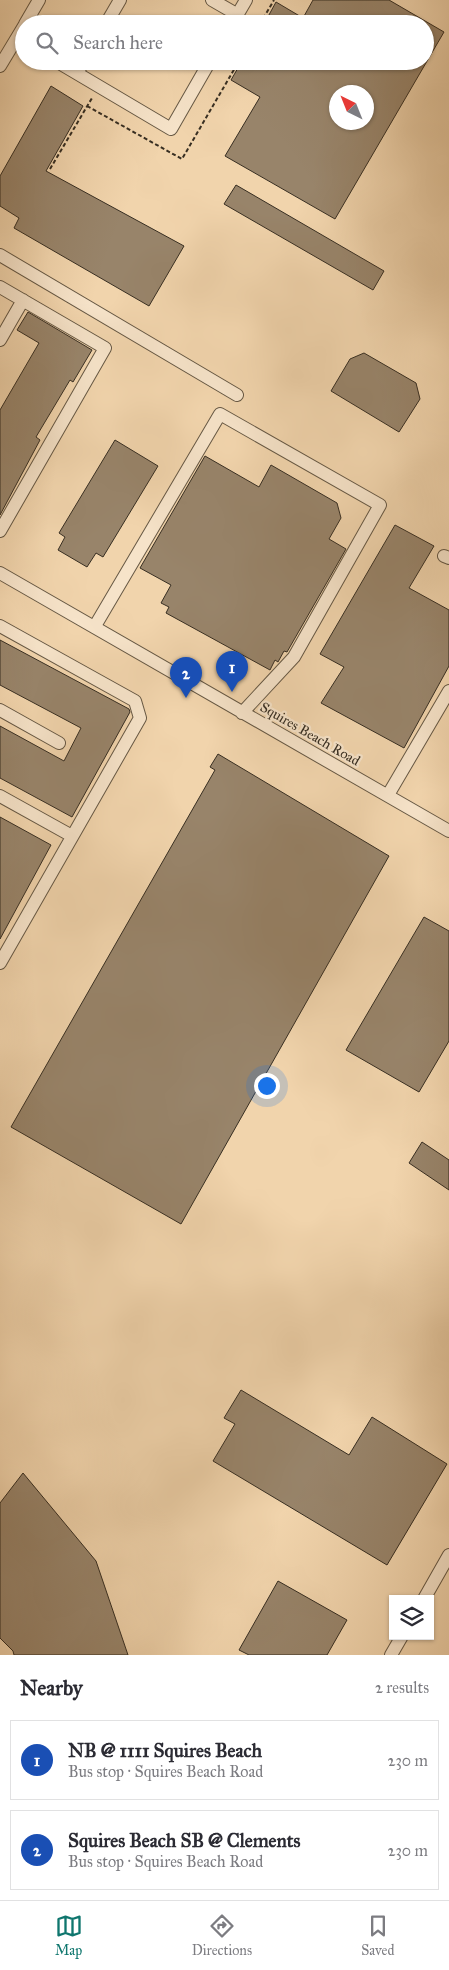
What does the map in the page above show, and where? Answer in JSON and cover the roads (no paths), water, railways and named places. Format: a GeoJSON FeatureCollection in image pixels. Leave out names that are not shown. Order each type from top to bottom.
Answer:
{"type":"FeatureCollection","features":[{"type":"Feature","properties":{"kind":"street"},"geometry":{"type":"LineString","coordinates":[[30,15],[39,0]]}},
{"type":"Feature","properties":{"kind":"street"},"geometry":{"type":"LineString","coordinates":[[111,15],[120,0]]}},
{"type":"Feature","properties":{"kind":"street"},"geometry":{"type":"LineString","coordinates":[[212,0],[230,15]]}},
{"type":"Feature","properties":{"kind":"street"},"geometry":{"type":"LineString","coordinates":[[237,15],[246,0]]}},
{"type":"Feature","properties":{"kind":"street"},"geometry":{"type":"LineString","coordinates":[[0,66],[15,47]]}},
{"type":"Feature","properties":{"kind":"street"},"geometry":{"type":"LineString","coordinates":[[71,70],[171,129],[205,70]]}},
{"type":"Feature","properties":{"kind":"street"},"geometry":{"type":"LineString","coordinates":[[77,74],[79,70]]}},
{"type":"Feature","properties":{"kind":"street"},"geometry":{"type":"LineString","coordinates":[[0,255],[237,395]]}},
{"type":"Feature","properties":{"kind":"street"},"geometry":{"type":"LineString","coordinates":[[0,287],[105,348],[0,530]]}},
{"type":"Feature","properties":{"kind":"street"},"geometry":{"type":"LineString","coordinates":[[0,340],[23,300]]}},
{"type":"Feature","properties":{"kind":"street"},"geometry":{"type":"LineString","coordinates":[[95,626],[220,414],[380,505],[294,657],[242,712]]}},
{"type":"Feature","properties":{"kind":"street","name":"Squires Beach Road"},"geometry":{"type":"LineString","coordinates":[[0,573],[449,831]]}},
{"type":"Feature","properties":{"kind":"street"},"geometry":{"type":"LineString","coordinates":[[0,626],[135,701],[140,718],[0,963]]}},
{"type":"Feature","properties":{"kind":"street"},"geometry":{"type":"LineString","coordinates":[[388,795],[449,691]]}},
{"type":"Feature","properties":{"kind":"street"},"geometry":{"type":"LineString","coordinates":[[0,710],[59,743]]}},
{"type":"Feature","properties":{"kind":"street"},"geometry":{"type":"LineString","coordinates":[[0,796],[72,836]]}},
{"type":"Feature","properties":{"kind":"street"},"geometry":{"type":"LineString","coordinates":[[426,1595],[449,1555]]}},
{"type":"Feature","properties":{"kind":"street"},"geometry":{"type":"LineString","coordinates":[[391,1655],[400,1640]]}},
{"type":"Feature","properties":{"kind":"place","name":"NB @ 1111 Squires Beach"},"geometry":{"type":"Point","coordinates":[232,692]}},
{"type":"Feature","properties":{"kind":"place","name":"Squires Beach SB @ Clements"},"geometry":{"type":"Point","coordinates":[186,698]}}]}
